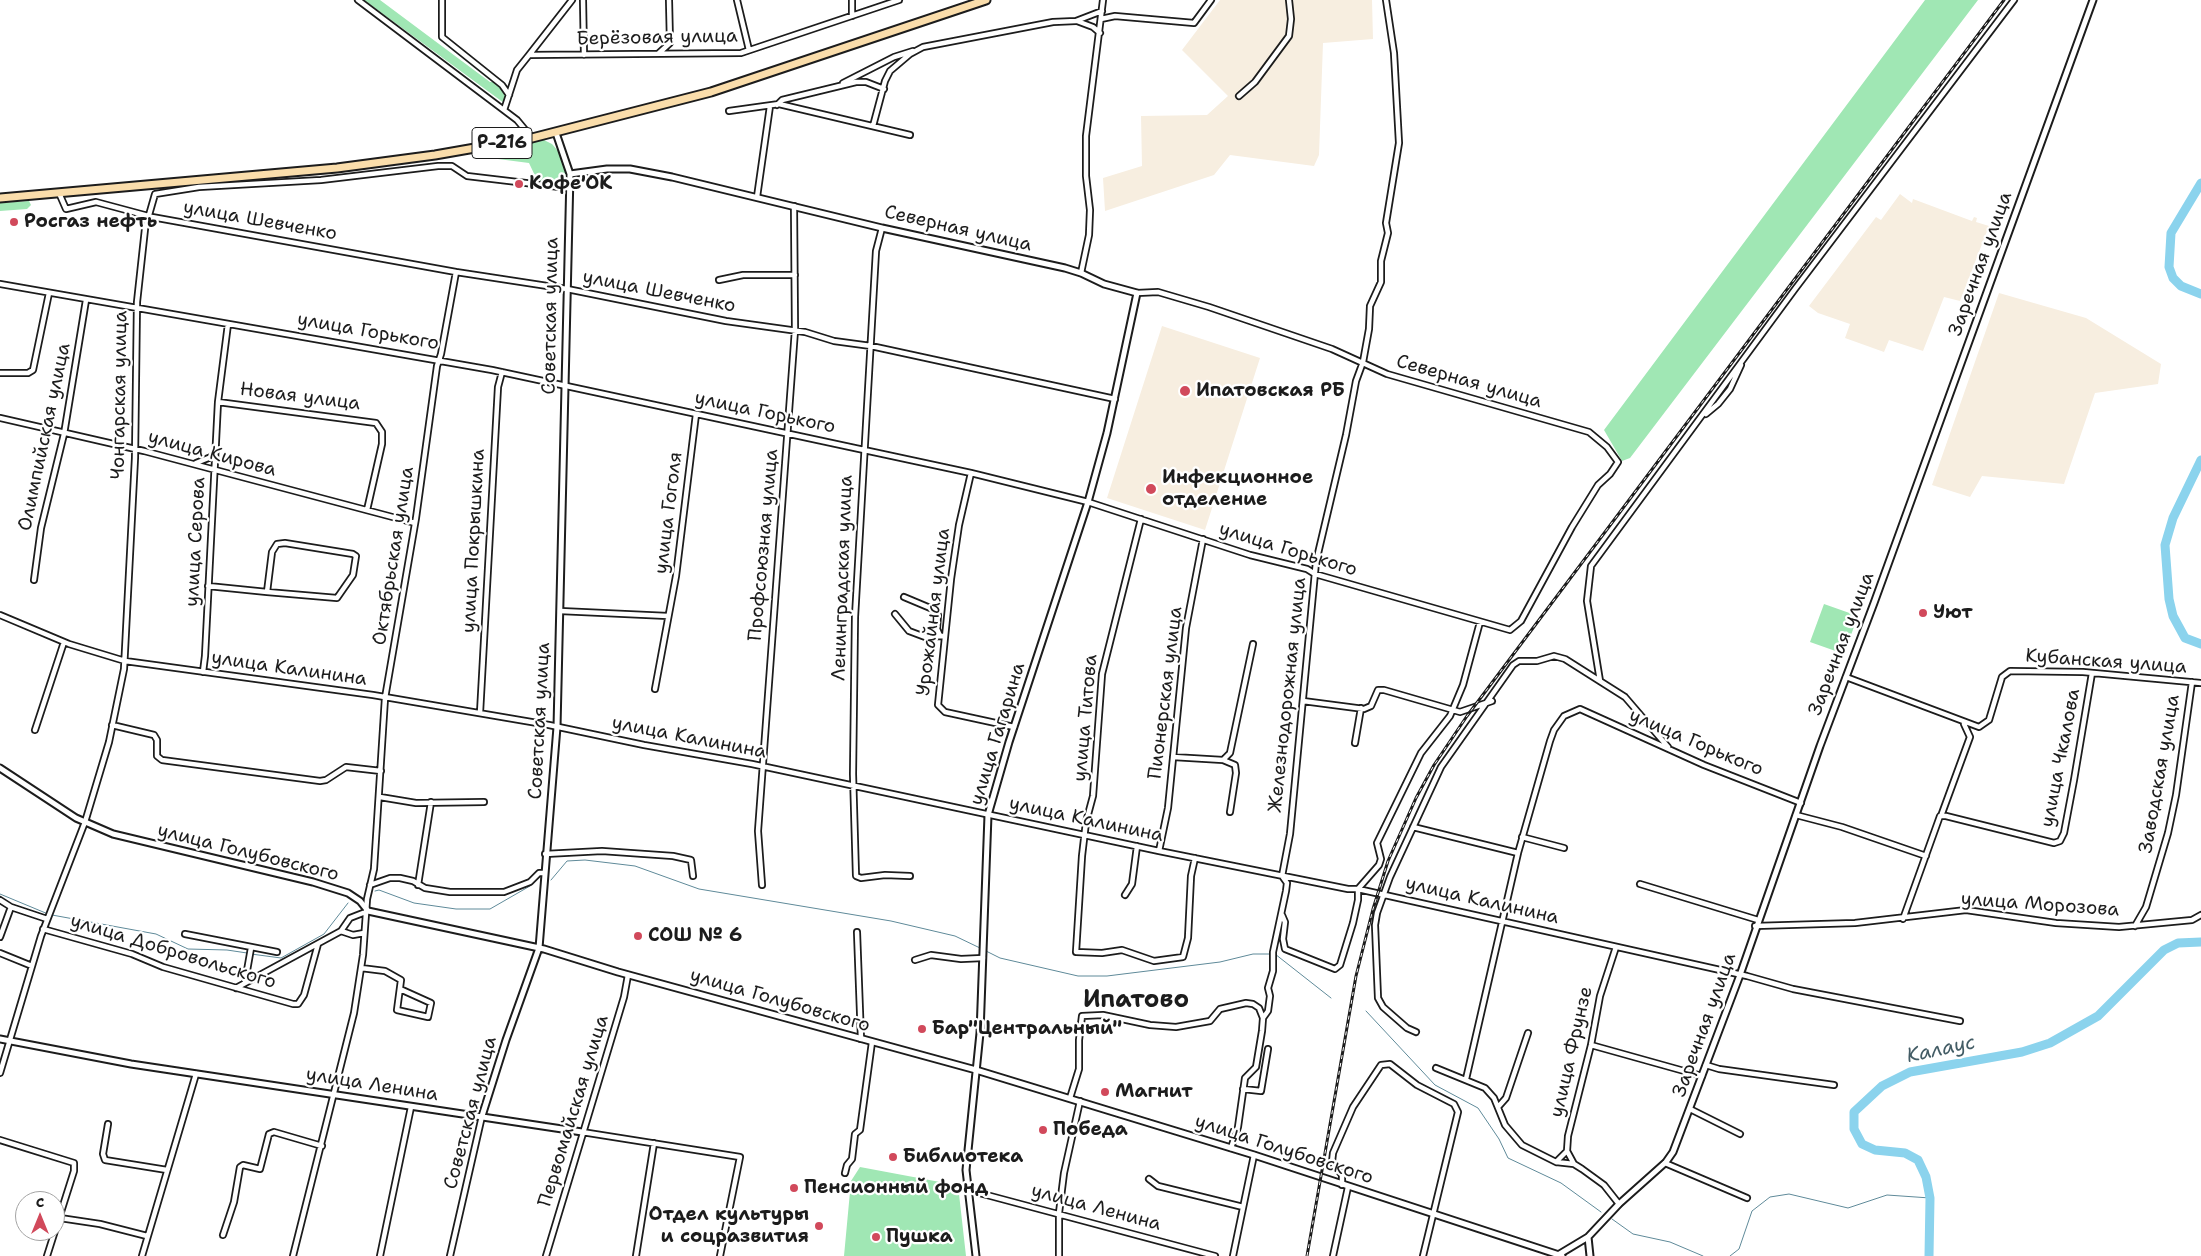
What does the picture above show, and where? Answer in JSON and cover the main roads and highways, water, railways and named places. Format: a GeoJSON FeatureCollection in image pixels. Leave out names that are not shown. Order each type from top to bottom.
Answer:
{"type":"FeatureCollection","features":[{"type":"Feature","properties":{"kind":"highway","name":"Р-216"},"geometry":{"type":"LineString","coordinates":[[0,198],[337,168],[428,156],[532,138],[735,85],[986,0]]}},
{"type":"Feature","properties":{"kind":"waterway","name":"Калаус"},"geometry":{"type":"LineString","coordinates":[[2201,183],[2171,233],[2169,267],[2173,278],[2181,286],[2201,294]]}},
{"type":"Feature","properties":{"kind":"waterway","name":"Калаус"},"geometry":{"type":"LineString","coordinates":[[2201,460],[2173,518],[2165,545],[2169,599],[2173,616],[2185,638],[2201,644]]}},
{"type":"Feature","properties":{"kind":"waterway"},"geometry":{"type":"LineString","coordinates":[[551,880],[567,861],[585,860],[635,866],[699,889],[891,921],[955,936],[980,948]]}},
{"type":"Feature","properties":{"kind":"waterway"},"geometry":{"type":"LineString","coordinates":[[375,891],[379,890],[414,903],[456,909],[490,909],[530,886]]}},
{"type":"Feature","properties":{"kind":"waterway"},"geometry":{"type":"LineString","coordinates":[[0,894],[48,914]]}},
{"type":"Feature","properties":{"kind":"waterway"},"geometry":{"type":"LineString","coordinates":[[251,954],[281,958],[324,934],[348,903]]}},
{"type":"Feature","properties":{"kind":"waterway"},"geometry":{"type":"LineString","coordinates":[[52,915],[156,934],[188,949],[227,950],[247,953]]}},
{"type":"Feature","properties":{"kind":"waterway","name":"Калаус"},"geometry":{"type":"LineString","coordinates":[[1929,1256],[1930,1198],[1926,1177],[1918,1160],[1905,1153],[1875,1150],[1862,1144],[1854,1129],[1854,1112],[1882,1086],[1910,1072],[2022,1052],[2050,1043],[2098,1016],[2164,950],[2178,943],[2201,942]]}},
{"type":"Feature","properties":{"kind":"waterway"},"geometry":{"type":"LineString","coordinates":[[986,951],[1000,958],[1078,976],[1107,976],[1220,962],[1253,954],[1271,954]]}},
{"type":"Feature","properties":{"kind":"waterway"},"geometry":{"type":"LineString","coordinates":[[1275,954],[1331,998]]}},
{"type":"Feature","properties":{"kind":"waterway"},"geometry":{"type":"LineString","coordinates":[[1366,1011],[1435,1085],[1478,1108],[1499,1139],[1508,1158],[1561,1183],[1601,1212]]}},
{"type":"Feature","properties":{"kind":"waterway"},"geometry":{"type":"LineString","coordinates":[[1730,1256],[1739,1249],[1752,1211],[1770,1197],[1789,1194],[1848,1208],[1887,1195],[1930,1198]]}},
{"type":"Feature","properties":{"kind":"waterway"},"geometry":{"type":"LineString","coordinates":[[1612,1219],[1633,1234],[1670,1242],[1703,1256]]}},
{"type":"Feature","properties":{"kind":"railway"},"geometry":{"type":"LineString","coordinates":[[1307,1256],[1356,976],[1373,909],[1388,861],[1416,798],[1434,765],[1467,716],[2004,0]]}},
{"type":"Feature","properties":{"kind":"place","name":"Кофе'ОК"},"geometry":{"type":"Point","coordinates":[519,184]}},
{"type":"Feature","properties":{"kind":"place","name":"Росгаз нефть"},"geometry":{"type":"Point","coordinates":[14,222]}},
{"type":"Feature","properties":{"kind":"place","name":"Ипатовская РБ"},"geometry":{"type":"Point","coordinates":[1185,391]}},
{"type":"Feature","properties":{"kind":"place","name":"Инфекционное отделение"},"geometry":{"type":"Point","coordinates":[1151,489]}},
{"type":"Feature","properties":{"kind":"place","name":"Уют"},"geometry":{"type":"Point","coordinates":[1923,613]}},
{"type":"Feature","properties":{"kind":"place","name":"СОШ № 6"},"geometry":{"type":"Point","coordinates":[638,936]}},
{"type":"Feature","properties":{"kind":"place","name":"Бар\"Центральный\""},"geometry":{"type":"Point","coordinates":[922,1029]}},
{"type":"Feature","properties":{"kind":"place","name":"Магнит"},"geometry":{"type":"Point","coordinates":[1105,1092]}},
{"type":"Feature","properties":{"kind":"place","name":"Победа"},"geometry":{"type":"Point","coordinates":[1043,1130]}},
{"type":"Feature","properties":{"kind":"place","name":"Библиотека"},"geometry":{"type":"Point","coordinates":[893,1157]}},
{"type":"Feature","properties":{"kind":"place","name":"Пенсионный фонд"},"geometry":{"type":"Point","coordinates":[794,1188]}},
{"type":"Feature","properties":{"kind":"place","name":"Отдел культуры и соцразвития"},"geometry":{"type":"Point","coordinates":[819,1226]}},
{"type":"Feature","properties":{"kind":"place","name":"Пушка"},"geometry":{"type":"Point","coordinates":[876,1237]}},
{"type":"Feature","properties":{"kind":"district","name":"Ипатово"},"geometry":{"type":"Point","coordinates":[1136,1001]}}]}
